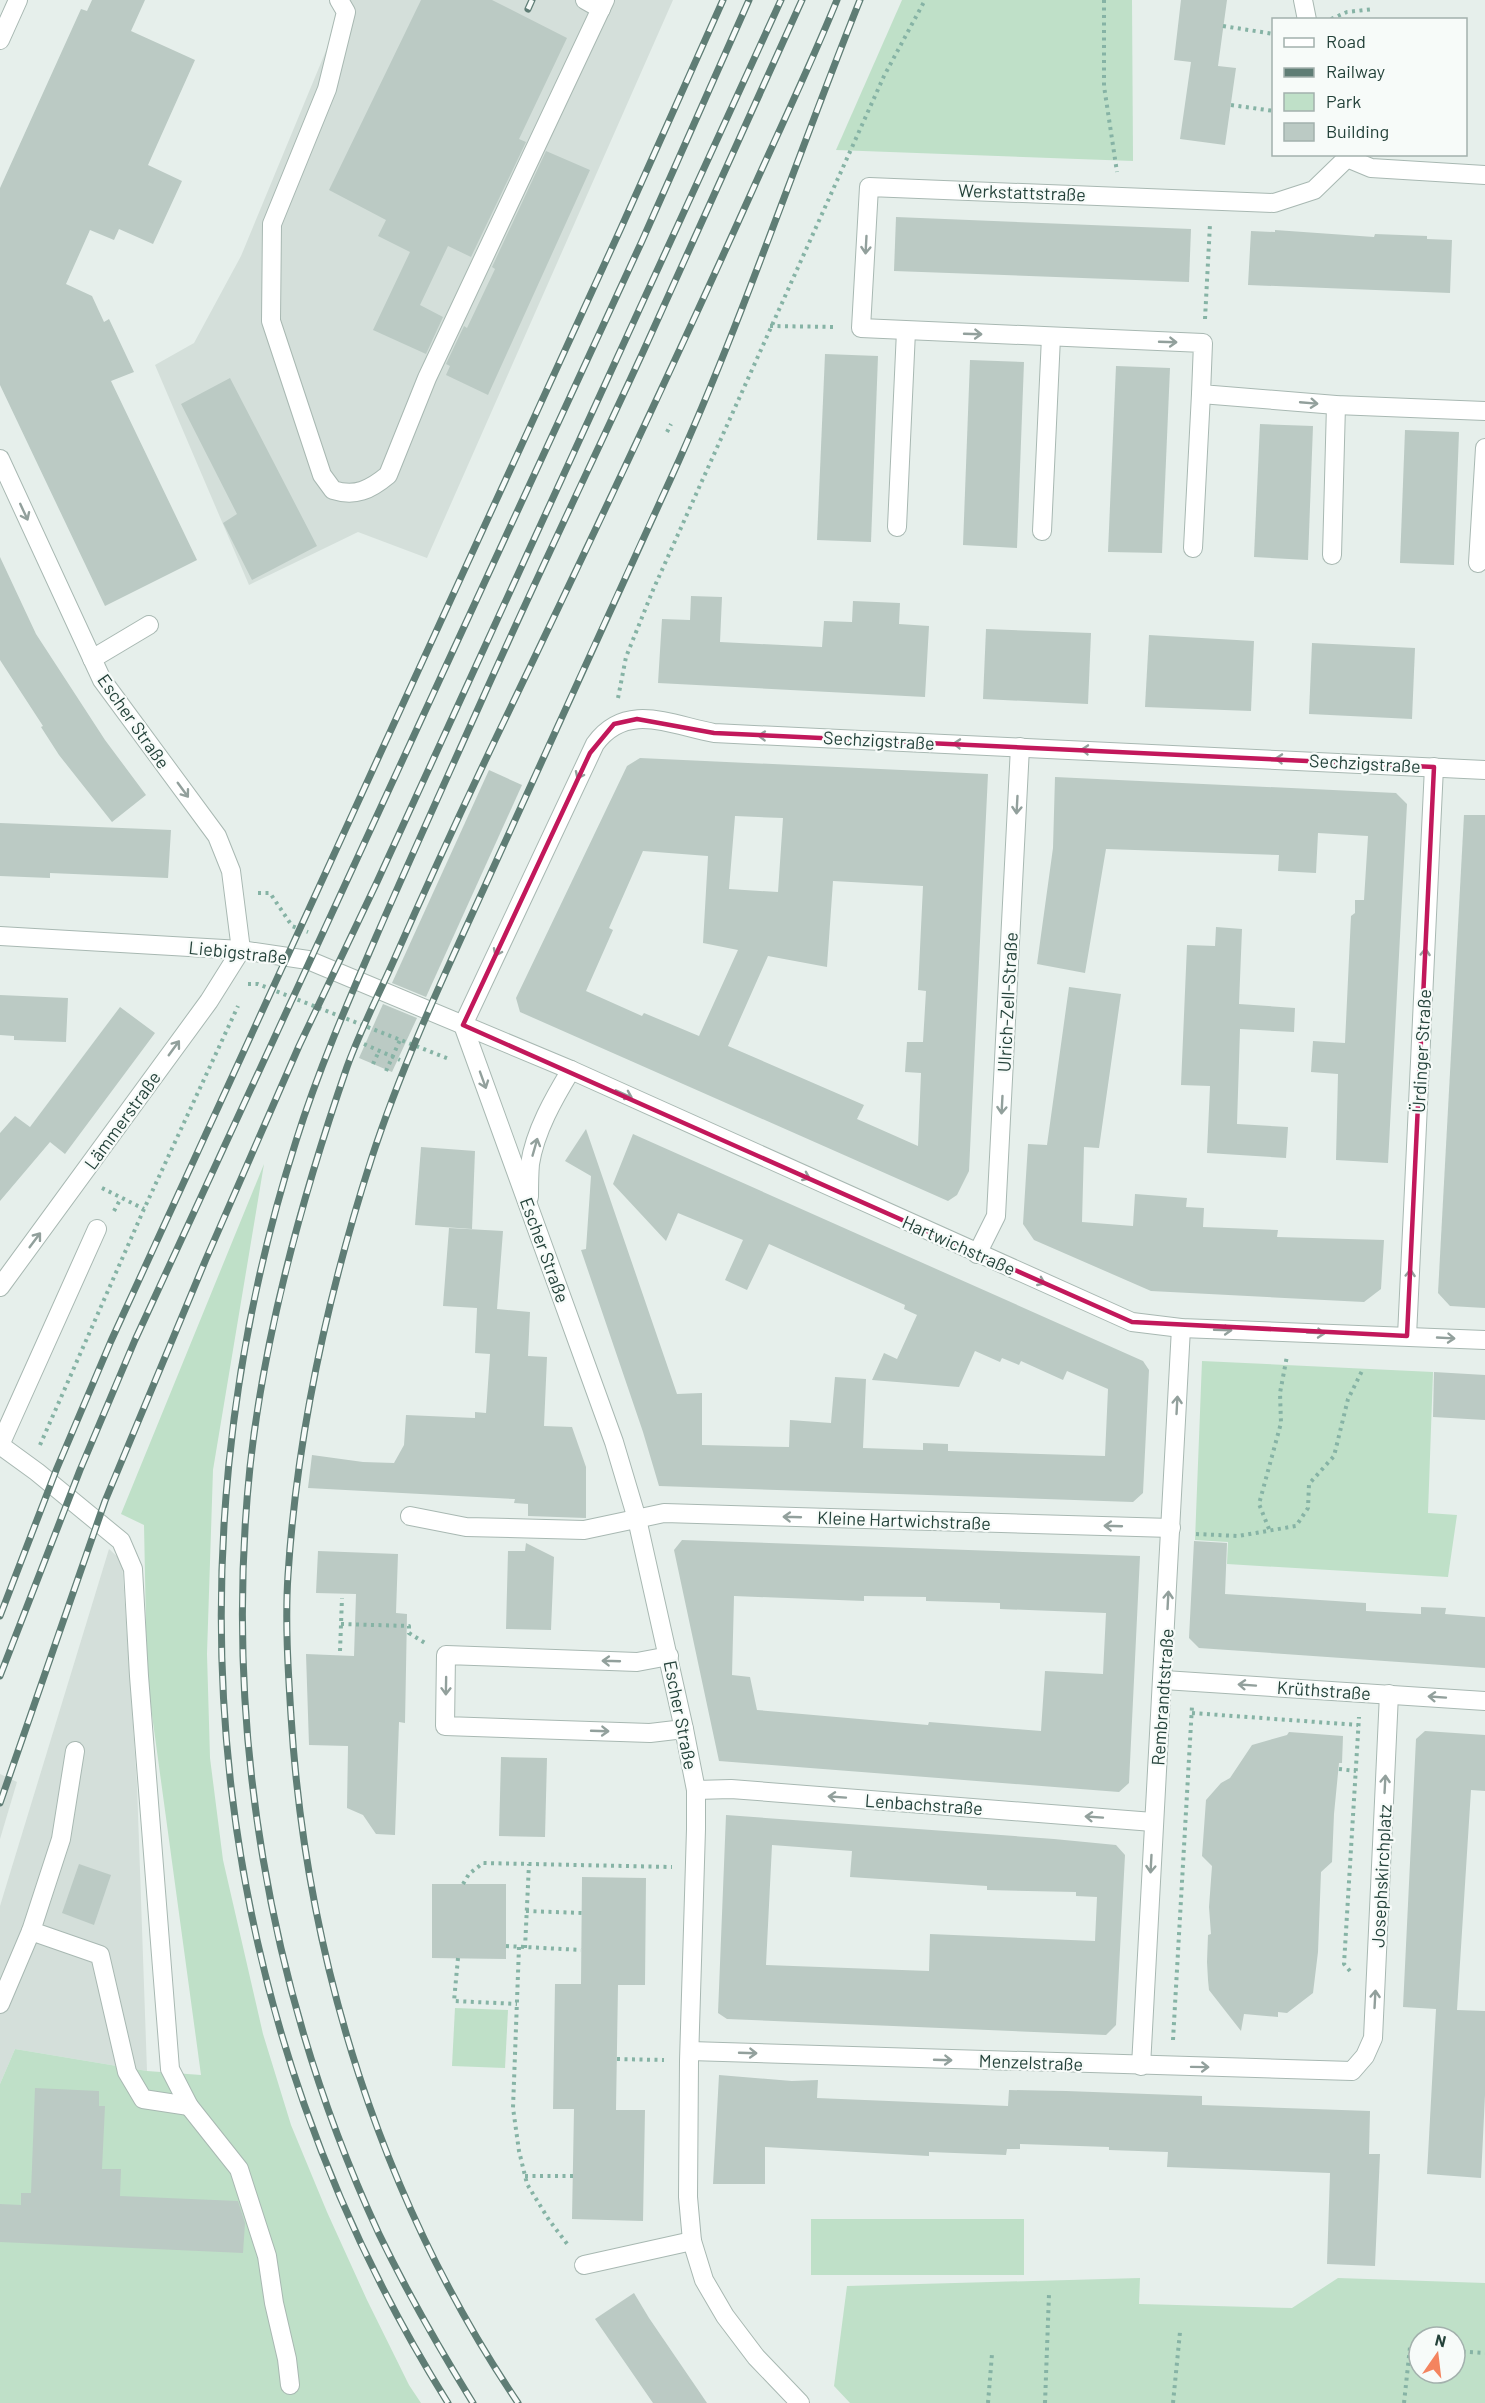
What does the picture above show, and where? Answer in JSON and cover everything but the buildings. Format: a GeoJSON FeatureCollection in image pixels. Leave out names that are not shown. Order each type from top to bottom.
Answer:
{"type":"FeatureCollection","features":[{"type":"Feature","properties":{"kind":"street"},"geometry":{"type":"LineString","coordinates":[[0,40],[18,0]]}},
{"type":"Feature","properties":{"kind":"street"},"geometry":{"type":"LineString","coordinates":[[339,0],[346,12],[327,89],[272,224],[271,321],[322,475],[333,490],[352,494],[370,488],[388,476],[427,378],[597,3]]}},
{"type":"Feature","properties":{"kind":"street"},"geometry":{"type":"LineString","coordinates":[[1304,0],[1307,18]]}},
{"type":"Feature","properties":{"kind":"street","name":"Werkstattstraße"},"geometry":{"type":"LineString","coordinates":[[861,328],[869,187],[1274,203],[1314,190],[1346,156],[1371,168],[1485,175]]}},
{"type":"Feature","properties":{"kind":"street"},"geometry":{"type":"LineString","coordinates":[[861,328],[1203,343],[1193,548]]}},
{"type":"Feature","properties":{"kind":"street"},"geometry":{"type":"LineString","coordinates":[[897,527],[906,331]]}},
{"type":"Feature","properties":{"kind":"street"},"geometry":{"type":"LineString","coordinates":[[1042,531],[1051,337]]}},
{"type":"Feature","properties":{"kind":"street"},"geometry":{"type":"LineString","coordinates":[[1201,394],[1336,405],[1485,411]]}},
{"type":"Feature","properties":{"kind":"street"},"geometry":{"type":"LineString","coordinates":[[1332,555],[1336,405]]}},
{"type":"Feature","properties":{"kind":"street"},"geometry":{"type":"LineString","coordinates":[[1478,563],[1485,448]]}},
{"type":"Feature","properties":{"kind":"street","name":"Escher Straße"},"geometry":{"type":"LineString","coordinates":[[0,459],[102,680],[217,836],[231,871],[241,950]]}},
{"type":"Feature","properties":{"kind":"street"},"geometry":{"type":"LineString","coordinates":[[92,659],[148,625]]}},
{"type":"Feature","properties":{"kind":"street","name":"Sechzigstraße"},"geometry":{"type":"LineString","coordinates":[[614,724],[637,719],[714,733],[1485,770]]}},
{"type":"Feature","properties":{"kind":"street"},"geometry":{"type":"LineString","coordinates":[[463,1025],[594,744],[614,724]]}},
{"type":"Feature","properties":{"kind":"street","name":"Ulrich-Zell-Straße"},"geometry":{"type":"LineString","coordinates":[[977,1254],[996,1216],[1020,747]]}},
{"type":"Feature","properties":{"kind":"street","name":"Ürdinger Straße"},"geometry":{"type":"LineString","coordinates":[[1407,1336],[1434,766]]}},
{"type":"Feature","properties":{"kind":"street","name":"Liebigstraße"},"geometry":{"type":"LineString","coordinates":[[0,936],[241,950],[308,960],[463,1025]]}},
{"type":"Feature","properties":{"kind":"street","name":"Lämmerstraße"},"geometry":{"type":"LineString","coordinates":[[0,1287],[81,1178],[241,950]]}},
{"type":"Feature","properties":{"kind":"street","name":"Escher Straße"},"geometry":{"type":"LineString","coordinates":[[463,1025],[614,1442],[637,1519],[669,1656],[696,1790],[696,1867],[689,2056],[688,2197],[692,2241],[704,2280],[724,2316],[756,2357],[800,2403]]}},
{"type":"Feature","properties":{"kind":"street","name":"Hartwichstraße"},"geometry":{"type":"LineString","coordinates":[[463,1025],[571,1070],[1132,1322],[1181,1328],[1485,1340]]}},
{"type":"Feature","properties":{"kind":"street"},"geometry":{"type":"LineString","coordinates":[[528,1205],[530,1163],[538,1136],[571,1070]]}},
{"type":"Feature","properties":{"kind":"street"},"geometry":{"type":"LineString","coordinates":[[97,1229],[0,1445],[121,1541],[133,1569],[139,1676],[170,2069],[189,2106],[239,2169],[267,2256],[290,2385]]}},
{"type":"Feature","properties":{"kind":"street","name":"Rembrandtstraße"},"geometry":{"type":"LineString","coordinates":[[1141,2066],[1153,1822],[1164,1680],[1181,1328]]}},
{"type":"Feature","properties":{"kind":"street","name":"Kleine Hartwichstraße"},"geometry":{"type":"LineString","coordinates":[[410,1516],[466,1527],[584,1530],[664,1513],[1171,1530]]}},
{"type":"Feature","properties":{"kind":"street"},"geometry":{"type":"LineString","coordinates":[[669,1656],[637,1662],[446,1655],[445,1726],[650,1733],[684,1729]]}},
{"type":"Feature","properties":{"kind":"street","name":"Krüthstraße"},"geometry":{"type":"LineString","coordinates":[[1164,1680],[1485,1701]]}},
{"type":"Feature","properties":{"kind":"street","name":"Josephskirchplatz"},"geometry":{"type":"LineString","coordinates":[[1365,2056],[1373,2038],[1389,1694]]}},
{"type":"Feature","properties":{"kind":"street"},"geometry":{"type":"LineString","coordinates":[[0,2004],[31,1931],[61,1839],[75,1751]]}},
{"type":"Feature","properties":{"kind":"street","name":"Lenbachstraße"},"geometry":{"type":"LineString","coordinates":[[696,1790],[731,1789],[1153,1822]]}},
{"type":"Feature","properties":{"kind":"street"},"geometry":{"type":"LineString","coordinates":[[31,1931],[100,1955],[127,2072],[143,2099],[189,2106]]}},
{"type":"Feature","properties":{"kind":"street","name":"Menzelstraße"},"geometry":{"type":"LineString","coordinates":[[689,2056],[1352,2071],[1365,2056]]}},
{"type":"Feature","properties":{"kind":"street"},"geometry":{"type":"LineString","coordinates":[[584,2265],[692,2241]]}},
{"type":"Feature","properties":{"kind":"path"},"geometry":{"type":"LineString","coordinates":[[614,724],[623,666],[629,647],[770,326],[884,76],[924,0]]}},
{"type":"Feature","properties":{"kind":"path"},"geometry":{"type":"LineString","coordinates":[[1104,0],[1104,86],[1120,196]]}},
{"type":"Feature","properties":{"kind":"path"},"geometry":{"type":"LineString","coordinates":[[1334,18],[1347,12],[1374,9]]}},
{"type":"Feature","properties":{"kind":"path"},"geometry":{"type":"LineString","coordinates":[[1223,26],[1272,34]]}},
{"type":"Feature","properties":{"kind":"path"},"geometry":{"type":"LineString","coordinates":[[1231,105],[1272,111]]}},
{"type":"Feature","properties":{"kind":"path"},"geometry":{"type":"LineString","coordinates":[[1203,343],[1210,199]]}},
{"type":"Feature","properties":{"kind":"path"},"geometry":{"type":"LineString","coordinates":[[770,326],[861,328]]}},
{"type":"Feature","properties":{"kind":"path"},"geometry":{"type":"LineString","coordinates":[[667,432],[671,424]]}},
{"type":"Feature","properties":{"kind":"path"},"geometry":{"type":"LineString","coordinates":[[233,892],[270,893],[292,926],[317,936]]}},
{"type":"Feature","properties":{"kind":"path"},"geometry":{"type":"LineString","coordinates":[[220,983],[258,984],[480,1072]]}},
{"type":"Feature","properties":{"kind":"path"},"geometry":{"type":"LineString","coordinates":[[244,995],[249,984]]}},
{"type":"Feature","properties":{"kind":"path"},"geometry":{"type":"LineString","coordinates":[[30,1467],[144,1209],[239,1005]]}},
{"type":"Feature","properties":{"kind":"path"},"geometry":{"type":"LineString","coordinates":[[386,1071],[400,1040]]}},
{"type":"Feature","properties":{"kind":"path"},"geometry":{"type":"LineString","coordinates":[[364,1044],[400,1060]]}},
{"type":"Feature","properties":{"kind":"path"},"geometry":{"type":"LineString","coordinates":[[373,1064],[379,1051]]}},
{"type":"Feature","properties":{"kind":"path"},"geometry":{"type":"LineString","coordinates":[[81,1178],[144,1209]]}},
{"type":"Feature","properties":{"kind":"path"},"geometry":{"type":"LineString","coordinates":[[1269,1529],[1258,1504],[1281,1423],[1280,1393],[1290,1332]]}},
{"type":"Feature","properties":{"kind":"path"},"geometry":{"type":"LineString","coordinates":[[1171,1530],[1238,1536],[1296,1526],[1308,1508],[1310,1484],[1334,1456],[1348,1399],[1363,1369]]}},
{"type":"Feature","properties":{"kind":"path"},"geometry":{"type":"LineString","coordinates":[[340,1651],[342,1598]]}},
{"type":"Feature","properties":{"kind":"path"},"geometry":{"type":"LineString","coordinates":[[341,1624],[409,1626],[409,1633],[446,1655]]}},
{"type":"Feature","properties":{"kind":"path"},"geometry":{"type":"LineString","coordinates":[[1172,2067],[1192,1681]]}},
{"type":"Feature","properties":{"kind":"path"},"geometry":{"type":"LineString","coordinates":[[1361,1692],[1344,1964],[1352,1975],[1376,1982]]}},
{"type":"Feature","properties":{"kind":"path"},"geometry":{"type":"LineString","coordinates":[[1192,1713],[1358,1725]]}},
{"type":"Feature","properties":{"kind":"path"},"geometry":{"type":"LineString","coordinates":[[1339,1769],[1356,1771]]}},
{"type":"Feature","properties":{"kind":"path"},"geometry":{"type":"LineString","coordinates":[[463,1884],[469,1874],[483,1863],[696,1867]]}},
{"type":"Feature","properties":{"kind":"path"},"geometry":{"type":"LineString","coordinates":[[525,1948],[529,1864]]}},
{"type":"Feature","properties":{"kind":"path"},"geometry":{"type":"LineString","coordinates":[[526,1911],[582,1913]]}},
{"type":"Feature","properties":{"kind":"path"},"geometry":{"type":"LineString","coordinates":[[506,1946],[581,1950]]}},
{"type":"Feature","properties":{"kind":"path"},"geometry":{"type":"LineString","coordinates":[[519,1947],[513,2108],[519,2151],[527,2184],[549,2220],[584,2265]]}},
{"type":"Feature","properties":{"kind":"path"},"geometry":{"type":"LineString","coordinates":[[458,1958],[454,2001],[517,2004]]}},
{"type":"Feature","properties":{"kind":"path"},"geometry":{"type":"LineString","coordinates":[[617,2059],[689,2056]]}},
{"type":"Feature","properties":{"kind":"path"},"geometry":{"type":"LineString","coordinates":[[525,2176],[573,2176]]}},
{"type":"Feature","properties":{"kind":"path"},"geometry":{"type":"LineString","coordinates":[[1045,2403],[1048,2294]]}},
{"type":"Feature","properties":{"kind":"path"},"geometry":{"type":"LineString","coordinates":[[1173,2403],[1180,2332]]}},
{"type":"Feature","properties":{"kind":"path"},"geometry":{"type":"LineString","coordinates":[[1467,2351],[1485,2353]]}},
{"type":"Feature","properties":{"kind":"path"},"geometry":{"type":"LineString","coordinates":[[988,2403],[992,2354]]}},
{"type":"Feature","properties":{"kind":"path"},"geometry":{"type":"LineString","coordinates":[[1404,2403],[1407,2375]]}},
{"type":"Feature","properties":{"kind":"highlighted area"},"geometry":{"type":"Polygon","coordinates":[[[637,719],[714,733],[1434,767],[1407,1336],[1132,1322],[463,1025],[590,753],[614,724],[637,719]]]}},
{"type":"Feature","properties":{"kind":"shaded area"},"geometry":{"type":"Polygon","coordinates":[[[347,0],[673,0],[427,558],[358,532],[249,585],[155,365],[194,343],[241,256],[347,0]]]}},
{"type":"Feature","properties":{"kind":"shaded area"},"geometry":{"type":"Polygon","coordinates":[[[109,1549],[122,1561],[137,1785],[147,2071],[15,2049],[0,2084],[0,1906],[109,1549]]]}},
{"type":"Feature","properties":{"kind":"shaded area"},"geometry":{"type":"Polygon","coordinates":[[[0,1774],[17,1782],[0,1839],[0,1774]]]}},
{"type":"Feature","properties":{"kind":"green space"},"geometry":{"type":"Polygon","coordinates":[[[902,0],[1132,0],[1133,161],[836,150],[902,0]]]}},
{"type":"Feature","properties":{"kind":"green space"},"geometry":{"type":"Polygon","coordinates":[[[264,1164],[213,1470],[207,1654],[210,1758],[223,1860],[263,2034],[291,2125],[367,2300],[409,2385],[421,2403],[0,2403],[0,2084],[15,2049],[147,2071],[201,2075],[147,1678],[144,1525],[121,1514],[264,1164]]]}},
{"type":"Feature","properties":{"kind":"green space"},"geometry":{"type":"Polygon","coordinates":[[[1202,1361],[1433,1372],[1428,1513],[1457,1515],[1448,1577],[1227,1564],[1228,1542],[1195,1540],[1202,1361]]]}},
{"type":"Feature","properties":{"kind":"green space"},"geometry":{"type":"Polygon","coordinates":[[[455,2008],[508,2010],[505,2068],[452,2066],[455,2008]]]}},
{"type":"Feature","properties":{"kind":"green space"},"geometry":{"type":"Polygon","coordinates":[[[811,2219],[1024,2219],[1024,2275],[811,2275],[811,2219]]]}},
{"type":"Feature","properties":{"kind":"green space"},"geometry":{"type":"Polygon","coordinates":[[[1140,2278],[1139,2304],[1292,2308],[1338,2278],[1485,2283],[1485,2403],[850,2403],[834,2386],[847,2286],[1140,2278]]]}},
{"type":"Feature","properties":{"kind":"railway"},"geometry":{"type":"LineString","coordinates":[[528,9],[532,0]]}},
{"type":"Feature","properties":{"kind":"railway"},"geometry":{"type":"LineString","coordinates":[[0,1616],[57,1468],[111,1341],[621,228],[723,0]]}},
{"type":"Feature","properties":{"kind":"railway"},"geometry":{"type":"LineString","coordinates":[[0,1676],[80,1470],[135,1340],[642,241],[749,0]]}},
{"type":"Feature","properties":{"kind":"railway"},"geometry":{"type":"LineString","coordinates":[[0,1803],[105,1501],[206,1259],[299,1046],[377,882],[781,0]]}},
{"type":"Feature","properties":{"kind":"railway"},"geometry":{"type":"LineString","coordinates":[[448,2403],[367,2257],[304,2105],[259,1949],[231,1789],[221,1628],[229,1465],[254,1302],[296,1141],[323,1063],[376,937],[501,658],[643,352],[802,0]]}},
{"type":"Feature","properties":{"kind":"railway"},"geometry":{"type":"LineString","coordinates":[[473,2403],[424,2320],[379,2234],[341,2143],[309,2050],[283,1956],[263,1859],[250,1762],[243,1663],[243,1565],[256,1417],[276,1316],[301,1214],[331,1114],[358,1040],[464,806],[693,321],[837,0]]}},
{"type":"Feature","properties":{"kind":"railway"},"geometry":{"type":"LineString","coordinates":[[518,2403],[470,2325],[427,2244],[390,2160],[359,2074],[333,1987],[314,1897],[299,1807],[291,1716],[287,1592],[292,1522],[299,1470],[317,1365],[341,1262],[371,1160],[398,1084],[445,973],[697,419],[860,0]]}}]}
